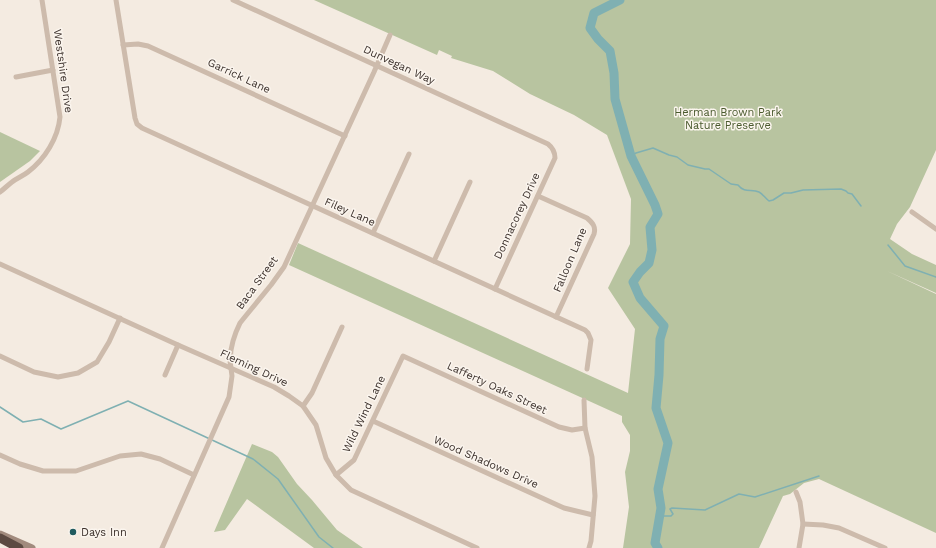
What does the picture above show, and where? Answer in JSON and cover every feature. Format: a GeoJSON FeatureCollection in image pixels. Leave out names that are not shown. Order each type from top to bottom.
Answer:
{"type":"FeatureCollection","features":[{"type":"Feature","properties":{"kind":"highway"},"geometry":{"type":"LineString","coordinates":[[0,538],[19,548]]}},
{"type":"Feature","properties":{"kind":"main road"},"geometry":{"type":"LineString","coordinates":[[0,534],[32,548]]}},
{"type":"Feature","properties":{"kind":"street","name":"Westshire Drive"},"geometry":{"type":"LineString","coordinates":[[0,192],[37,164],[57,134],[59,126],[60,117],[42,0]]}},
{"type":"Feature","properties":{"kind":"street"},"geometry":{"type":"LineString","coordinates":[[116,0],[123,45]]}},
{"type":"Feature","properties":{"kind":"street","name":"Dunvegan Way"},"geometry":{"type":"LineString","coordinates":[[233,0],[548,144],[554,151]]}},
{"type":"Feature","properties":{"kind":"street","name":"Baca Street"},"geometry":{"type":"LineString","coordinates":[[162,548],[229,397],[232,376],[230,361],[233,341],[240,323],[284,267],[390,36]]}},
{"type":"Feature","properties":{"kind":"street","name":"Garrick Lane"},"geometry":{"type":"LineString","coordinates":[[123,45],[138,44],[148,46],[345,136]]}},
{"type":"Feature","properties":{"kind":"street","name":"Filey Lane"},"geometry":{"type":"LineString","coordinates":[[123,45],[135,118],[137,124],[142,128],[585,330],[588,333],[590,340],[587,368]]}},
{"type":"Feature","properties":{"kind":"street"},"geometry":{"type":"LineString","coordinates":[[16,77],[53,70]]}},
{"type":"Feature","properties":{"kind":"street","name":"Donnacorey Drive"},"geometry":{"type":"LineString","coordinates":[[495,289],[555,158],[554,151]]}},
{"type":"Feature","properties":{"kind":"street"},"geometry":{"type":"LineString","coordinates":[[373,233],[409,154]]}},
{"type":"Feature","properties":{"kind":"street"},"geometry":{"type":"LineString","coordinates":[[434,261],[470,182]]}},
{"type":"Feature","properties":{"kind":"street","name":"Falloon Lane"},"geometry":{"type":"LineString","coordinates":[[538,196],[587,218],[594,226],[595,230],[556,317]]}},
{"type":"Feature","properties":{"kind":"street"},"geometry":{"type":"LineString","coordinates":[[912,212],[936,229]]}},
{"type":"Feature","properties":{"kind":"street","name":"Fleming Drive"},"geometry":{"type":"LineString","coordinates":[[0,264],[274,387],[303,406],[316,425],[326,458],[336,475],[351,490],[477,548]]}},
{"type":"Feature","properties":{"kind":"street"},"geometry":{"type":"LineString","coordinates":[[0,356],[34,372],[58,377],[78,373],[97,362],[109,342],[120,318]]}},
{"type":"Feature","properties":{"kind":"street"},"geometry":{"type":"LineString","coordinates":[[303,406],[312,393],[342,327]]}},
{"type":"Feature","properties":{"kind":"street"},"geometry":{"type":"LineString","coordinates":[[165,375],[178,345]]}},
{"type":"Feature","properties":{"kind":"street","name":"Wild Wind Lane"},"geometry":{"type":"LineString","coordinates":[[336,475],[354,460],[403,356]]}},
{"type":"Feature","properties":{"kind":"street","name":"Lafferty Oaks Street"},"geometry":{"type":"LineString","coordinates":[[403,356],[559,427],[572,430],[585,428]]}},
{"type":"Feature","properties":{"kind":"street"},"geometry":{"type":"LineString","coordinates":[[584,400],[585,428],[592,457],[595,496],[589,548]]}},
{"type":"Feature","properties":{"kind":"street","name":"Wood Shadows Drive"},"geometry":{"type":"LineString","coordinates":[[373,421],[564,508],[593,515]]}},
{"type":"Feature","properties":{"kind":"street"},"geometry":{"type":"LineString","coordinates":[[0,455],[20,464],[43,471],[76,471],[120,456],[141,454],[160,459],[194,475]]}},
{"type":"Feature","properties":{"kind":"street"},"geometry":{"type":"LineString","coordinates":[[796,492],[800,502],[803,524],[799,548]]}},
{"type":"Feature","properties":{"kind":"street"},"geometry":{"type":"LineString","coordinates":[[803,524],[823,525],[839,528],[882,547]]}},
{"type":"Feature","properties":{"kind":"green space","name":"Herman Brown Park Nature Preserve"},"geometry":{"type":"Polygon","coordinates":[[[314,0],[936,0],[936,150],[910,207],[897,224],[890,239],[912,254],[936,265],[936,293],[887,271],[936,294],[936,533],[819,479],[804,483],[790,494],[783,496],[759,548],[623,548],[629,507],[625,472],[630,451],[630,435],[622,422],[622,416],[289,265],[298,243],[628,393],[635,329],[608,288],[630,244],[631,199],[607,135],[574,115],[530,94],[493,71],[451,58],[452,56],[439,50],[437,55],[314,0]]]}},
{"type":"Feature","properties":{"kind":"green space"},"geometry":{"type":"Polygon","coordinates":[[[0,132],[40,151],[30,161],[0,182],[0,132]]]}},
{"type":"Feature","properties":{"kind":"green space"},"geometry":{"type":"Polygon","coordinates":[[[252,444],[272,452],[278,457],[297,484],[337,530],[363,548],[314,548],[247,499],[225,530],[214,532],[252,444]]]}},
{"type":"Feature","properties":{"kind":"waterway"},"geometry":{"type":"LineString","coordinates":[[620,0],[594,13],[590,28],[610,51],[614,73],[615,99],[631,156],[658,214],[650,227],[652,250],[649,263],[633,282],[640,298],[664,326],[660,339],[656,408],[668,443],[658,489],[661,508],[655,543],[658,548]]}},
{"type":"Feature","properties":{"kind":"waterway"},"geometry":{"type":"LineString","coordinates":[[631,156],[653,148],[677,157],[688,165],[709,169],[731,184],[738,185],[746,190],[754,190],[759,192],[769,201],[784,193],[803,190],[841,189],[852,194],[861,206]]}},
{"type":"Feature","properties":{"kind":"waterway"},"geometry":{"type":"LineString","coordinates":[[888,245],[905,266],[936,277]]}},
{"type":"Feature","properties":{"kind":"waterway"},"geometry":{"type":"LineString","coordinates":[[0,407],[23,422],[41,419],[61,429],[128,401],[253,459],[278,479],[319,537],[333,548]]}},
{"type":"Feature","properties":{"kind":"waterway"},"geometry":{"type":"LineString","coordinates":[[659,517],[671,516],[673,514],[670,509],[672,508],[705,510],[739,494],[755,497],[819,476]]}},
{"type":"Feature","properties":{"kind":"place","name":"Days Inn"},"geometry":{"type":"Point","coordinates":[73,532]}}]}
